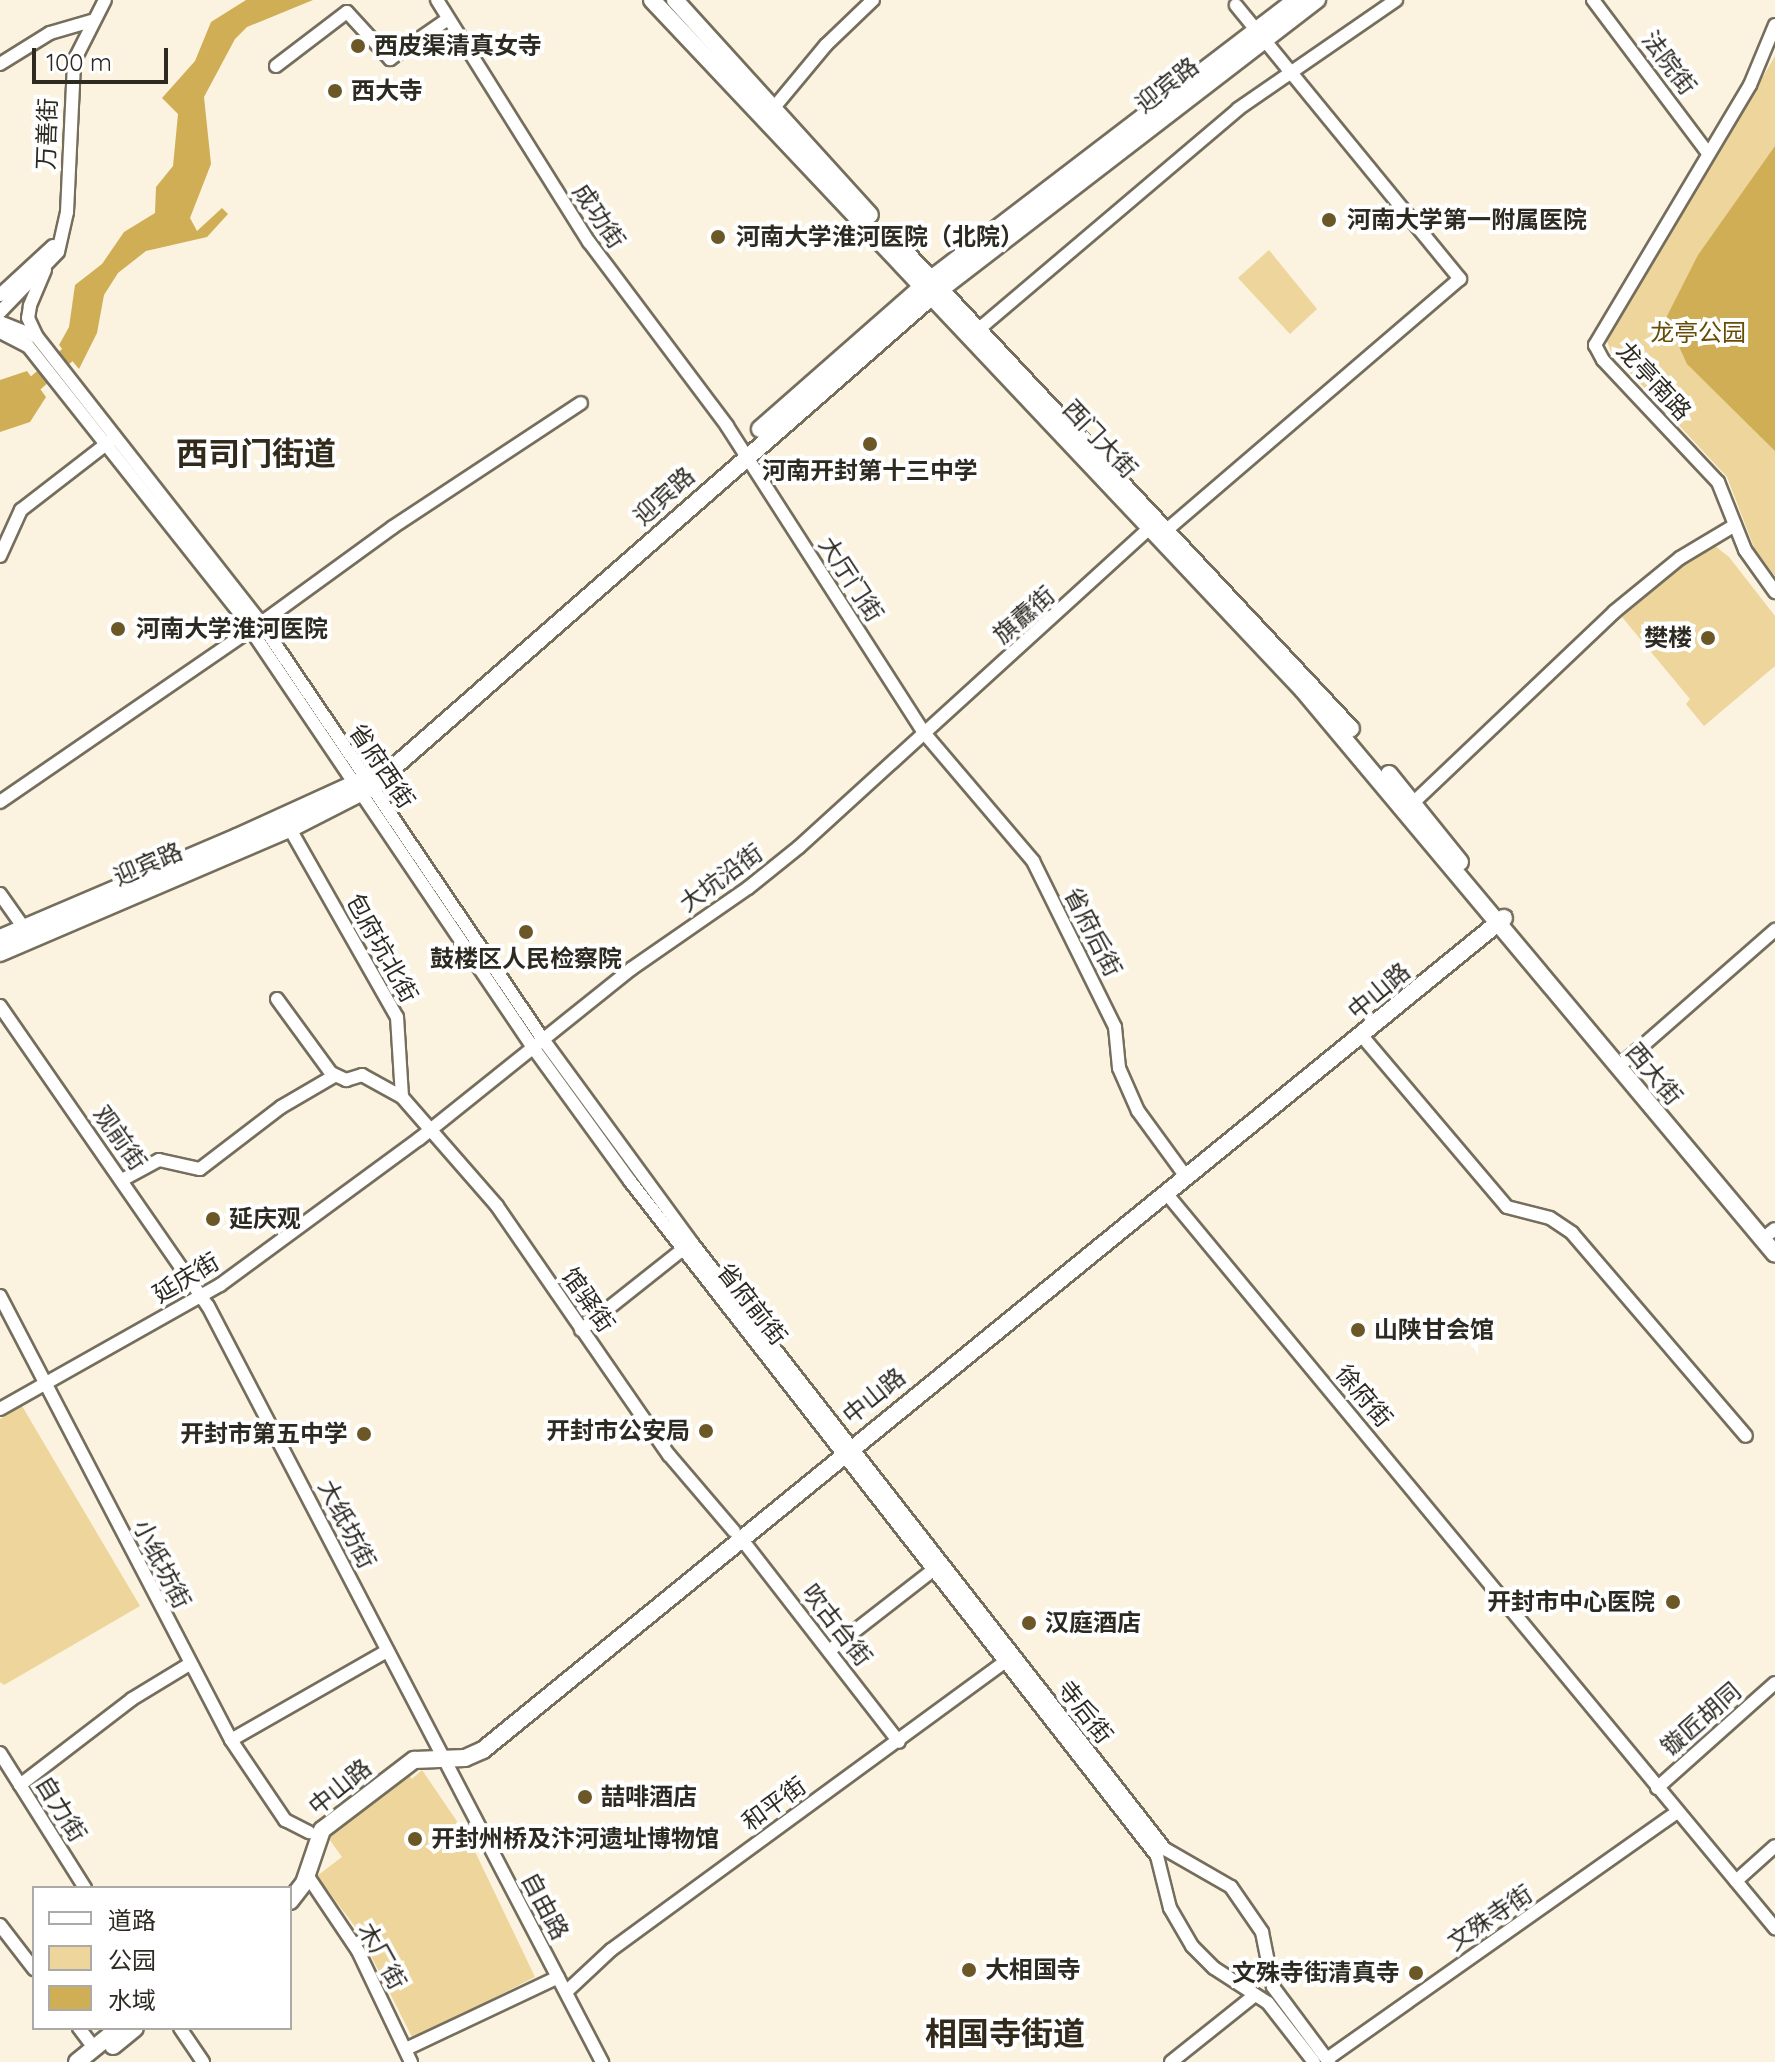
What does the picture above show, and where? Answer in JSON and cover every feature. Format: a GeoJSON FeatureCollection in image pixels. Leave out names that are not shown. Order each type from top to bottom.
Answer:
{"type":"FeatureCollection","features":[{"type":"Feature","properties":{"kind":"main road","name":"西门大街"},"geometry":{"type":"LineString","coordinates":[[652,0],[932,288],[979,329],[1169,528],[1414,802],[1498,918]]}},
{"type":"Feature","properties":{"kind":"main road","name":"西门大街"},"geometry":{"type":"LineString","coordinates":[[675,0],[932,288],[1344,738],[1498,918]]}},
{"type":"Feature","properties":{"kind":"main road","name":"迎宾路"},"geometry":{"type":"LineString","coordinates":[[0,953],[290,829],[362,786],[932,288],[1262,33],[1296,0]]}},
{"type":"Feature","properties":{"kind":"main road","name":"迎宾路"},"geometry":{"type":"LineString","coordinates":[[1262,33],[1317,0]]}},
{"type":"Feature","properties":{"kind":"main road","name":"迎宾路"},"geometry":{"type":"LineString","coordinates":[[0,938],[362,786]]}},
{"type":"Feature","properties":{"kind":"main road","name":"中山路"},"geometry":{"type":"LineString","coordinates":[[843,1445],[1362,1036],[1498,918]]}},
{"type":"Feature","properties":{"kind":"main road","name":"中山路"},"geometry":{"type":"LineString","coordinates":[[292,1898],[307,1875],[322,1830],[410,1762],[443,1760],[483,1750],[843,1445],[1498,918]]}},
{"type":"Feature","properties":{"kind":"main road","name":"西大街"},"geometry":{"type":"LineString","coordinates":[[1498,918],[1773,1234]]}},
{"type":"Feature","properties":{"kind":"main road","name":"西大街"},"geometry":{"type":"LineString","coordinates":[[1498,918],[1775,1254]]}},
{"type":"Feature","properties":{"kind":"main road","name":"中山路"},"geometry":{"type":"LineString","coordinates":[[291,1886],[309,1832],[404,1754],[443,1760]]}},
{"type":"Feature","properties":{"kind":"main road"},"geometry":{"type":"LineString","coordinates":[[94,2055],[117,2030]]}},
{"type":"Feature","properties":{"kind":"main road"},"geometry":{"type":"LineString","coordinates":[[77,2062],[94,2055],[132,2030]]}},
{"type":"Feature","properties":{"kind":"street","name":"万善街"},"geometry":{"type":"LineString","coordinates":[[0,295],[45,264],[63,229],[71,77],[91,21],[105,0]]}},
{"type":"Feature","properties":{"kind":"street","name":"成功街"},"geometry":{"type":"LineString","coordinates":[[437,0],[589,242],[743,452]]}},
{"type":"Feature","properties":{"kind":"street"},"geometry":{"type":"LineString","coordinates":[[772,110],[826,45],[873,0]]}},
{"type":"Feature","properties":{"kind":"street"},"geometry":{"type":"LineString","coordinates":[[979,329],[1171,161],[1396,0]]}},
{"type":"Feature","properties":{"kind":"street","name":"法院街"},"geometry":{"type":"LineString","coordinates":[[1593,0],[1708,153]]}},
{"type":"Feature","properties":{"kind":"street"},"geometry":{"type":"LineString","coordinates":[[1169,528],[1460,279],[1294,72],[1236,5]]}},
{"type":"Feature","properties":{"kind":"street"},"geometry":{"type":"LineString","coordinates":[[276,66],[347,12],[390,59],[448,19]]}},
{"type":"Feature","properties":{"kind":"street"},"geometry":{"type":"LineString","coordinates":[[0,64],[50,33],[91,21]]}},
{"type":"Feature","properties":{"kind":"street"},"geometry":{"type":"LineString","coordinates":[[1708,153],[1761,65],[1775,25]]}},
{"type":"Feature","properties":{"kind":"street","name":"龙亭南路"},"geometry":{"type":"LineString","coordinates":[[1708,153],[1595,345],[1603,360],[1718,482],[1750,560],[1775,592]]}},
{"type":"Feature","properties":{"kind":"street"},"geometry":{"type":"LineString","coordinates":[[0,312],[28,288],[45,264]]}},
{"type":"Feature","properties":{"kind":"street"},"geometry":{"type":"LineString","coordinates":[[27,338],[30,306],[45,264]]}},
{"type":"Feature","properties":{"kind":"street"},"geometry":{"type":"LineString","coordinates":[[27,338],[28,288]]}},
{"type":"Feature","properties":{"kind":"street"},"geometry":{"type":"LineString","coordinates":[[0,322],[27,338]]}},
{"type":"Feature","properties":{"kind":"street"},"geometry":{"type":"LineString","coordinates":[[0,332],[27,338]]}},
{"type":"Feature","properties":{"kind":"street","name":"省府西街"},"geometry":{"type":"LineString","coordinates":[[27,338],[75,394],[256,626],[537,1042],[635,1178]]}},
{"type":"Feature","properties":{"kind":"street"},"geometry":{"type":"LineString","coordinates":[[0,802],[256,626],[393,527],[581,403]]}},
{"type":"Feature","properties":{"kind":"street"},"geometry":{"type":"LineString","coordinates":[[0,556],[21,510],[111,440]]}},
{"type":"Feature","properties":{"kind":"street","name":"大厅门街"},"geometry":{"type":"LineString","coordinates":[[743,452],[925,734]]}},
{"type":"Feature","properties":{"kind":"street"},"geometry":{"type":"LineString","coordinates":[[1414,802],[1614,612],[1680,558],[1735,525]]}},
{"type":"Feature","properties":{"kind":"street","name":"旗纛街"},"geometry":{"type":"LineString","coordinates":[[925,734],[1150,528]]}},
{"type":"Feature","properties":{"kind":"street","name":"大坑沿街"},"geometry":{"type":"LineString","coordinates":[[537,1042],[789,855],[925,734]]}},
{"type":"Feature","properties":{"kind":"street","name":"省府后街"},"geometry":{"type":"LineString","coordinates":[[925,734],[1033,861],[1115,1027],[1119,1068],[1142,1119],[1181,1170]]}},
{"type":"Feature","properties":{"kind":"street","name":"包府坑北街"},"geometry":{"type":"LineString","coordinates":[[290,829],[397,1017],[402,1097]]}},
{"type":"Feature","properties":{"kind":"street"},"geometry":{"type":"LineString","coordinates":[[0,894],[24,928]]}},
{"type":"Feature","properties":{"kind":"street"},"geometry":{"type":"LineString","coordinates":[[1624,1062],[1773,935]]}},
{"type":"Feature","properties":{"kind":"street"},"geometry":{"type":"LineString","coordinates":[[277,999],[317,1061],[334,1076],[346,1080],[362,1075],[402,1097]]}},
{"type":"Feature","properties":{"kind":"street","name":"观前街"},"geometry":{"type":"LineString","coordinates":[[0,1006],[203,1297]]}},
{"type":"Feature","properties":{"kind":"street"},"geometry":{"type":"LineString","coordinates":[[1362,1036],[1502,1202],[1550,1218],[1572,1233],[1746,1436]]}},
{"type":"Feature","properties":{"kind":"street","name":"延庆街"},"geometry":{"type":"LineString","coordinates":[[0,1409],[45,1381],[203,1297],[428,1130],[537,1042]]}},
{"type":"Feature","properties":{"kind":"street"},"geometry":{"type":"LineString","coordinates":[[122,1180],[159,1160],[200,1169],[281,1107],[334,1076]]}},
{"type":"Feature","properties":{"kind":"street","name":"馆驿街"},"geometry":{"type":"LineString","coordinates":[[402,1097],[497,1206],[669,1455],[737,1534]]}},
{"type":"Feature","properties":{"kind":"street","name":"省府前街"},"geometry":{"type":"LineString","coordinates":[[635,1178],[682,1250],[843,1445]]}},
{"type":"Feature","properties":{"kind":"street","name":"省府前街"},"geometry":{"type":"LineString","coordinates":[[635,1178],[843,1445]]}},
{"type":"Feature","properties":{"kind":"street","name":"徐府街"},"geometry":{"type":"LineString","coordinates":[[1166,1193],[1528,1626],[1657,1788],[1775,1928]]}},
{"type":"Feature","properties":{"kind":"street"},"geometry":{"type":"LineString","coordinates":[[581,1330],[682,1250]]}},
{"type":"Feature","properties":{"kind":"street","name":"小纸坊街"},"geometry":{"type":"LineString","coordinates":[[0,1296],[188,1665],[231,1740],[285,1820],[309,1832]]}},
{"type":"Feature","properties":{"kind":"street","name":"大纸坊街"},"geometry":{"type":"LineString","coordinates":[[203,1297],[443,1760]]}},
{"type":"Feature","properties":{"kind":"street","name":"寺后街"},"geometry":{"type":"LineString","coordinates":[[843,1445],[933,1570],[1165,1849],[1231,1887],[1262,1932],[1270,1978],[1283,2003],[1323,2061]]}},
{"type":"Feature","properties":{"kind":"street","name":"寺后街"},"geometry":{"type":"LineString","coordinates":[[843,1445],[1157,1856],[1170,1908],[1192,1946],[1268,2003],[1323,2061]]}},
{"type":"Feature","properties":{"kind":"street","name":"吹古台街"},"geometry":{"type":"LineString","coordinates":[[737,1534],[899,1742]]}},
{"type":"Feature","properties":{"kind":"street"},"geometry":{"type":"LineString","coordinates":[[829,1651],[933,1570]]}},
{"type":"Feature","properties":{"kind":"street"},"geometry":{"type":"LineString","coordinates":[[231,1740],[387,1651]]}},
{"type":"Feature","properties":{"kind":"street","name":"和平街"},"geometry":{"type":"LineString","coordinates":[[566,1992],[611,1950],[899,1742],[1008,1659]]}},
{"type":"Feature","properties":{"kind":"street"},"geometry":{"type":"LineString","coordinates":[[20,1785],[132,1699],[188,1665]]}},
{"type":"Feature","properties":{"kind":"street","name":"镟匠胡同"},"geometry":{"type":"LineString","coordinates":[[1657,1788],[1775,1683]]}},
{"type":"Feature","properties":{"kind":"street","name":"自力街"},"geometry":{"type":"LineString","coordinates":[[0,1753],[84,1886]]}},
{"type":"Feature","properties":{"kind":"street","name":"自由路"},"geometry":{"type":"LineString","coordinates":[[443,1760],[602,2062]]}},
{"type":"Feature","properties":{"kind":"street","name":"文殊寺街"},"geometry":{"type":"LineString","coordinates":[[1323,2061],[1677,1812]]}},
{"type":"Feature","properties":{"kind":"street"},"geometry":{"type":"LineString","coordinates":[[1736,1881],[1775,1846]]}},
{"type":"Feature","properties":{"kind":"street","name":"木厂街"},"geometry":{"type":"LineString","coordinates":[[307,1875],[358,1951],[409,2056]]}},
{"type":"Feature","properties":{"kind":"street"},"geometry":{"type":"LineString","coordinates":[[0,1925],[32,1966]]}},
{"type":"Feature","properties":{"kind":"street"},"geometry":{"type":"LineString","coordinates":[[409,2056],[558,1977]]}},
{"type":"Feature","properties":{"kind":"street"},"geometry":{"type":"LineString","coordinates":[[1171,2062],[1255,1995]]}},
{"type":"Feature","properties":{"kind":"street"},"geometry":{"type":"LineString","coordinates":[[80,2030],[94,2055]]}},
{"type":"Feature","properties":{"kind":"street"},"geometry":{"type":"LineString","coordinates":[[181,2030],[203,2062]]}},
{"type":"Feature","properties":{"kind":"green space","name":"龙亭公园"},"geometry":{"type":"Polygon","coordinates":[[[1775,56],[1775,576],[1755,550],[1727,477],[1611,352],[1607,341],[1775,56]]]}},
{"type":"Feature","properties":{"kind":"green space"},"geometry":{"type":"Polygon","coordinates":[[[1269,250],[1317,309],[1290,334],[1238,278],[1269,250]]]}},
{"type":"Feature","properties":{"kind":"green space","name":"樊楼"},"geometry":{"type":"Polygon","coordinates":[[[1715,546],[1729,557],[1775,616],[1775,666],[1704,726],[1686,704],[1690,699],[1622,617],[1703,549],[1715,546]]]}},
{"type":"Feature","properties":{"kind":"green space"},"geometry":{"type":"Polygon","coordinates":[[[22,1406],[140,1606],[4,1685],[0,1682],[0,1419],[22,1406]]]}},
{"type":"Feature","properties":{"kind":"green space"},"geometry":{"type":"Polygon","coordinates":[[[422,1770],[469,1839],[535,1977],[413,2039],[359,1932],[317,1876],[342,1857],[327,1836],[409,1775],[412,1779],[422,1770]]]}},
{"type":"Feature","properties":{"kind":"water"},"geometry":{"type":"Polygon","coordinates":[[[246,0],[313,0],[247,27],[235,39],[204,97],[211,164],[190,218],[197,231],[222,208],[228,214],[207,237],[146,251],[118,273],[104,295],[97,333],[79,369],[59,345],[69,327],[75,285],[102,264],[124,232],[155,213],[156,187],[173,166],[178,114],[162,98],[195,61],[211,22],[246,0]]]}},
{"type":"Feature","properties":{"kind":"water"},"geometry":{"type":"Polygon","coordinates":[[[1775,146],[1775,451],[1687,364],[1666,318],[1698,255],[1775,146]]]}},
{"type":"Feature","properties":{"kind":"water"},"geometry":{"type":"Polygon","coordinates":[[[27,371],[46,397],[30,422],[0,432],[0,380],[27,371]]]}},
{"type":"Feature","properties":{"kind":"waterway"},"geometry":{"type":"LineString","coordinates":[[22,395],[81,343]]}},
{"type":"Feature","properties":{"kind":"place","name":"西皮渠清真女寺"},"geometry":{"type":"Point","coordinates":[358,46]}},
{"type":"Feature","properties":{"kind":"place","name":"西大寺"},"geometry":{"type":"Point","coordinates":[335,91]}},
{"type":"Feature","properties":{"kind":"place","name":"河南大学第一附属医院"},"geometry":{"type":"Point","coordinates":[1329,220]}},
{"type":"Feature","properties":{"kind":"place","name":"河南大学淮河医院（北院）"},"geometry":{"type":"Point","coordinates":[718,237]}},
{"type":"Feature","properties":{"kind":"place","name":"河南开封第十三中学"},"geometry":{"type":"Point","coordinates":[870,444]}},
{"type":"Feature","properties":{"kind":"place","name":"河南大学淮河医院"},"geometry":{"type":"Point","coordinates":[118,629]}},
{"type":"Feature","properties":{"kind":"place","name":"樊楼"},"geometry":{"type":"Point","coordinates":[1708,638]}},
{"type":"Feature","properties":{"kind":"place","name":"鼓楼区人民检察院"},"geometry":{"type":"Point","coordinates":[526,932]}},
{"type":"Feature","properties":{"kind":"place","name":"延庆观"},"geometry":{"type":"Point","coordinates":[213,1219]}},
{"type":"Feature","properties":{"kind":"place","name":"山陕甘会馆"},"geometry":{"type":"Point","coordinates":[1358,1330]}},
{"type":"Feature","properties":{"kind":"place","name":"开封市公安局"},"geometry":{"type":"Point","coordinates":[706,1431]}},
{"type":"Feature","properties":{"kind":"place","name":"开封市第五中学"},"geometry":{"type":"Point","coordinates":[364,1434]}},
{"type":"Feature","properties":{"kind":"place","name":"开封市中心医院"},"geometry":{"type":"Point","coordinates":[1673,1602]}},
{"type":"Feature","properties":{"kind":"place","name":"汉庭酒店"},"geometry":{"type":"Point","coordinates":[1029,1623]}},
{"type":"Feature","properties":{"kind":"place","name":"喆啡酒店"},"geometry":{"type":"Point","coordinates":[585,1797]}},
{"type":"Feature","properties":{"kind":"place","name":"开封州桥及汴河遗址博物馆"},"geometry":{"type":"Point","coordinates":[415,1839]}},
{"type":"Feature","properties":{"kind":"place","name":"大相国寺"},"geometry":{"type":"Point","coordinates":[969,1970]}},
{"type":"Feature","properties":{"kind":"place","name":"文殊寺街清真寺"},"geometry":{"type":"Point","coordinates":[1416,1973]}},
{"type":"Feature","properties":{"kind":"district","name":"西司门街道"},"geometry":{"type":"Point","coordinates":[256,453]}},
{"type":"Feature","properties":{"kind":"district","name":"相国寺街道"},"geometry":{"type":"Point","coordinates":[1005,2033]}}]}
